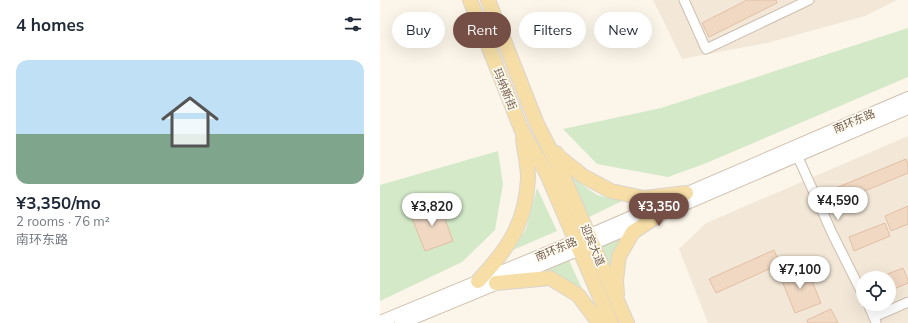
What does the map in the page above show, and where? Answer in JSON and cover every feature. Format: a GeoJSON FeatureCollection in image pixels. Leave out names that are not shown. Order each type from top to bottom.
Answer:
{"type":"FeatureCollection","features":[{"type":"Feature","properties":{"kind":"main road","name":"玛纳斯街"},"geometry":{"type":"LineString","coordinates":[[470,0],[522,131],[547,174]]}},
{"type":"Feature","properties":{"kind":"main road","name":"玛纳斯街"},"geometry":{"type":"LineString","coordinates":[[488,0],[537,124],[559,167]]}},
{"type":"Feature","properties":{"kind":"main road","name":"南环东路"},"geometry":{"type":"LineString","coordinates":[[401,323],[496,283],[686,193],[908,98]]}},
{"type":"Feature","properties":{"kind":"main road","name":"南环东路"},"geometry":{"type":"LineString","coordinates":[[591,239],[665,211],[908,108]]}},
{"type":"Feature","properties":{"kind":"main road"},"geometry":{"type":"LineString","coordinates":[[537,124],[559,157],[583,176],[611,191],[644,198],[686,193]]}},
{"type":"Feature","properties":{"kind":"main road"},"geometry":{"type":"LineString","coordinates":[[478,281],[498,259],[515,233],[525,206],[528,176],[522,131]]}},
{"type":"Feature","properties":{"kind":"main road","name":"迎宾大道"},"geometry":{"type":"LineString","coordinates":[[559,167],[627,323]]}},
{"type":"Feature","properties":{"kind":"main road","name":"迎宾大道"},"geometry":{"type":"LineString","coordinates":[[547,174],[611,323]]}},
{"type":"Feature","properties":{"kind":"main road"},"geometry":{"type":"LineString","coordinates":[[618,302],[616,280],[619,256],[633,232],[665,211]]}},
{"type":"Feature","properties":{"kind":"main road","name":"南环东路"},"geometry":{"type":"LineString","coordinates":[[380,322],[478,281],[578,245]]}},
{"type":"Feature","properties":{"kind":"main road"},"geometry":{"type":"LineString","coordinates":[[496,283],[550,278],[578,295],[599,323]]}},
{"type":"Feature","properties":{"kind":"street"},"geometry":{"type":"LineString","coordinates":[[684,0],[706,49],[809,0]]}},
{"type":"Feature","properties":{"kind":"street"},"geometry":{"type":"LineString","coordinates":[[786,0],[790,9]]}},
{"type":"Feature","properties":{"kind":"street"},"geometry":{"type":"LineString","coordinates":[[797,155],[832,233],[856,281]]}},
{"type":"Feature","properties":{"kind":"street"},"geometry":{"type":"LineString","coordinates":[[875,320],[908,302]]}},
{"type":"Feature","properties":{"kind":"shaded area"},"geometry":{"type":"Polygon","coordinates":[[[653,0],[897,0],[865,16],[767,43],[682,59],[653,0]]]}},
{"type":"Feature","properties":{"kind":"shaded area"},"geometry":{"type":"Polygon","coordinates":[[[908,136],[908,323],[708,323],[679,249],[706,223],[908,136]]]}},
{"type":"Feature","properties":{"kind":"green space"},"geometry":{"type":"Polygon","coordinates":[[[908,28],[908,77],[704,164],[668,177],[597,164],[563,129],[661,108],[908,28]]]}},
{"type":"Feature","properties":{"kind":"green space"},"geometry":{"type":"Polygon","coordinates":[[[498,151],[503,184],[495,230],[462,262],[380,301],[380,185],[498,151]]]}},
{"type":"Feature","properties":{"kind":"green space"},"geometry":{"type":"Polygon","coordinates":[[[565,173],[597,195],[622,201],[585,219],[565,173]]]}},
{"type":"Feature","properties":{"kind":"green space"},"geometry":{"type":"Polygon","coordinates":[[[537,188],[557,231],[513,250],[526,229],[537,188]]]}},
{"type":"Feature","properties":{"kind":"green space"},"geometry":{"type":"Polygon","coordinates":[[[622,236],[614,254],[611,281],[596,247],[622,236]]]}},
{"type":"Feature","properties":{"kind":"green space"},"geometry":{"type":"Polygon","coordinates":[[[568,258],[583,291],[561,276],[542,269],[568,258]]]}},
{"type":"Feature","properties":{"kind":"building"},"geometry":{"type":"Polygon","coordinates":[[[747,0],[776,0],[777,3],[709,37],[702,23],[747,0]]]}},
{"type":"Feature","properties":{"kind":"building"},"geometry":{"type":"Polygon","coordinates":[[[906,159],[908,164],[908,173],[836,203],[831,190],[906,159]]]}},
{"type":"Feature","properties":{"kind":"building"},"geometry":{"type":"Polygon","coordinates":[[[439,203],[453,241],[425,251],[410,213],[439,203]]]}},
{"type":"Feature","properties":{"kind":"building"},"geometry":{"type":"Polygon","coordinates":[[[908,206],[908,224],[891,231],[885,216],[908,206]]]}},
{"type":"Feature","properties":{"kind":"building"},"geometry":{"type":"Polygon","coordinates":[[[885,223],[890,236],[854,251],[849,237],[885,223]]]}},
{"type":"Feature","properties":{"kind":"building"},"geometry":{"type":"Polygon","coordinates":[[[774,250],[780,264],[716,293],[709,279],[774,250]]]}},
{"type":"Feature","properties":{"kind":"building"},"geometry":{"type":"Polygon","coordinates":[[[806,266],[821,303],[795,313],[780,276],[806,266]]]}},
{"type":"Feature","properties":{"kind":"building"},"geometry":{"type":"Polygon","coordinates":[[[903,268],[908,283],[896,288],[895,271],[903,268]]]}},
{"type":"Feature","properties":{"kind":"building"},"geometry":{"type":"Polygon","coordinates":[[[831,309],[838,323],[808,323],[807,320],[831,309]]]}}]}
